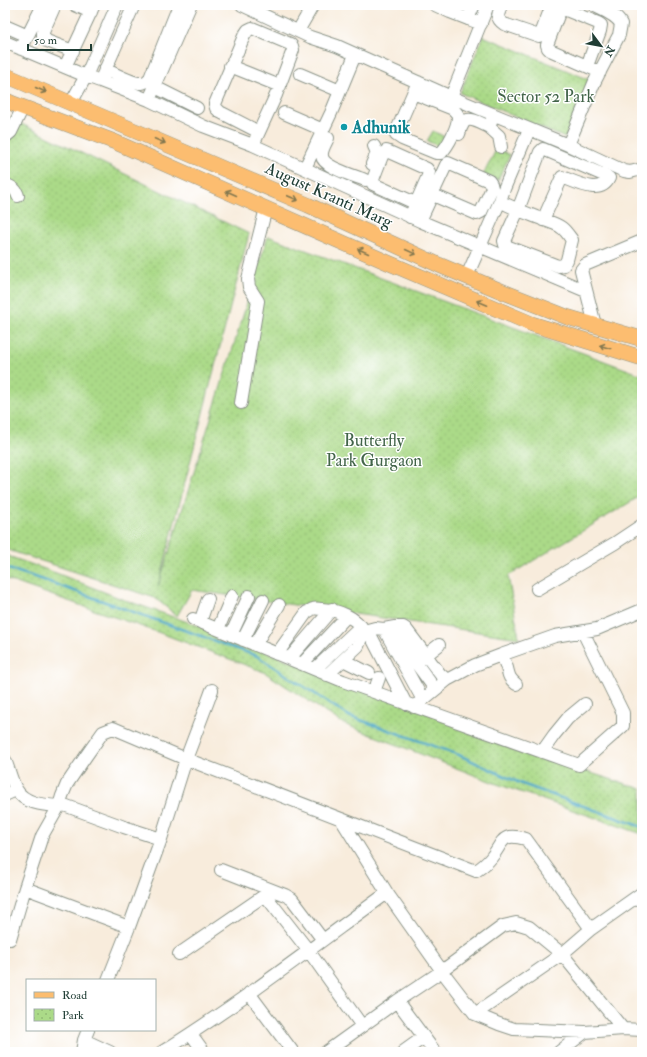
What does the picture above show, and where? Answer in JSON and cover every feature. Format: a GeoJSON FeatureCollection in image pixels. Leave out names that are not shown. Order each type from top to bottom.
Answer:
{"type":"FeatureCollection","features":[{"type":"Feature","properties":{"kind":"main road","name":"August Kranti Marg"},"geometry":{"type":"LineString","coordinates":[[5,75],[265,186],[439,265],[568,317],[642,339]]}},
{"type":"Feature","properties":{"kind":"main road"},"geometry":{"type":"LineString","coordinates":[[25,83],[14,104],[115,142],[532,324],[642,358]]}},
{"type":"Feature","properties":{"kind":"main road"},"geometry":{"type":"LineString","coordinates":[[261,207],[265,186]]}},
{"type":"Feature","properties":{"kind":"street"},"geometry":{"type":"LineString","coordinates":[[21,49],[43,5]]}},
{"type":"Feature","properties":{"kind":"street"},"geometry":{"type":"LineString","coordinates":[[55,5],[43,32],[43,36],[47,40],[73,51]]}},
{"type":"Feature","properties":{"kind":"street"},"geometry":{"type":"LineString","coordinates":[[65,67],[92,8],[75,5]]}},
{"type":"Feature","properties":{"kind":"street"},"geometry":{"type":"LineString","coordinates":[[71,103],[86,76],[117,5]]}},
{"type":"Feature","properties":{"kind":"street"},"geometry":{"type":"LineString","coordinates":[[103,75],[134,5]]}},
{"type":"Feature","properties":{"kind":"street"},"geometry":{"type":"LineString","coordinates":[[5,42],[86,76],[103,75],[141,84],[145,83],[150,78],[178,5]]}},
{"type":"Feature","properties":{"kind":"street"},"geometry":{"type":"LineString","coordinates":[[298,31],[313,5]]}},
{"type":"Feature","properties":{"kind":"street"},"geometry":{"type":"LineString","coordinates":[[435,5],[481,24]]}},
{"type":"Feature","properties":{"kind":"street"},"geometry":{"type":"LineString","coordinates":[[468,19],[474,5]]}},
{"type":"Feature","properties":{"kind":"street"},"geometry":{"type":"LineString","coordinates":[[451,97],[488,5]]}},
{"type":"Feature","properties":{"kind":"street"},"geometry":{"type":"LineString","coordinates":[[502,5],[498,18],[499,21],[539,36],[552,5]]}},
{"type":"Feature","properties":{"kind":"street"},"geometry":{"type":"LineString","coordinates":[[568,145],[595,81],[619,35],[621,24],[614,16],[593,5]]}},
{"type":"Feature","properties":{"kind":"street"},"geometry":{"type":"LineString","coordinates":[[149,100],[190,6]]}},
{"type":"Feature","properties":{"kind":"street"},"geometry":{"type":"LineString","coordinates":[[245,6],[310,37],[337,46],[415,87],[453,109],[457,113],[458,118],[456,127],[442,153],[436,153],[396,135],[415,87]]}},
{"type":"Feature","properties":{"kind":"street"},"geometry":{"type":"LineString","coordinates":[[587,66],[601,25],[579,15],[563,10],[560,13],[547,45],[548,48],[587,66],[600,72]]}},
{"type":"Feature","properties":{"kind":"street"},"geometry":{"type":"LineString","coordinates":[[5,26],[28,36]]}},
{"type":"Feature","properties":{"kind":"street"},"geometry":{"type":"LineString","coordinates":[[254,145],[280,86],[293,50],[290,44],[252,28],[248,30],[244,36],[215,104],[216,108],[220,112],[259,132]]}},
{"type":"Feature","properties":{"kind":"street"},"geometry":{"type":"LineString","coordinates":[[355,55],[345,90],[322,152],[322,157],[325,162],[333,167],[365,180]]}},
{"type":"Feature","properties":{"kind":"street"},"geometry":{"type":"LineString","coordinates":[[230,66],[280,86]]}},
{"type":"Feature","properties":{"kind":"street"},"geometry":{"type":"LineString","coordinates":[[300,74],[345,90]]}},
{"type":"Feature","properties":{"kind":"street"},"geometry":{"type":"LineString","coordinates":[[103,75],[149,100],[203,126],[254,145],[415,219],[586,291]]}},
{"type":"Feature","properties":{"kind":"street"},"geometry":{"type":"LineString","coordinates":[[155,87],[197,108]]}},
{"type":"Feature","properties":{"kind":"street"},"geometry":{"type":"LineString","coordinates":[[415,87],[451,97],[568,145],[624,171],[630,172],[642,170]]}},
{"type":"Feature","properties":{"kind":"street"},"geometry":{"type":"LineString","coordinates":[[305,168],[323,130],[345,90]]}},
{"type":"Feature","properties":{"kind":"street"},"geometry":{"type":"LineString","coordinates":[[5,137],[10,132],[14,104]]}},
{"type":"Feature","properties":{"kind":"street"},"geometry":{"type":"LineString","coordinates":[[284,113],[323,130]]}},
{"type":"Feature","properties":{"kind":"street"},"geometry":{"type":"LineString","coordinates":[[489,127],[494,115]]}},
{"type":"Feature","properties":{"kind":"street"},"geometry":{"type":"LineString","coordinates":[[451,151],[463,123],[467,120],[472,120],[489,127],[499,136],[501,147]]}},
{"type":"Feature","properties":{"kind":"street"},"geometry":{"type":"LineString","coordinates":[[467,276],[479,246],[500,202],[529,130]]}},
{"type":"Feature","properties":{"kind":"street"},"geometry":{"type":"LineString","coordinates":[[359,193],[377,153],[374,146]]}},
{"type":"Feature","properties":{"kind":"street"},"geometry":{"type":"LineString","coordinates":[[500,202],[518,210],[543,220],[561,226],[572,240],[567,260],[564,265],[558,266],[505,245],[504,241],[518,210],[540,152],[543,149],[609,178],[602,185],[596,187],[562,177]]}},
{"type":"Feature","properties":{"kind":"street"},"geometry":{"type":"LineString","coordinates":[[415,219],[416,203],[429,172],[427,169],[386,152],[382,156],[373,178],[373,184],[416,203]]}},
{"type":"Feature","properties":{"kind":"street"},"geometry":{"type":"LineString","coordinates":[[543,220],[569,160]]}},
{"type":"Feature","properties":{"kind":"street"},"geometry":{"type":"LineString","coordinates":[[415,219],[432,195],[448,163],[488,181],[492,188],[482,212],[477,214],[432,195]]}},
{"type":"Feature","properties":{"kind":"street"},"geometry":{"type":"LineString","coordinates":[[5,184],[14,188],[17,191],[18,196]]}},
{"type":"Feature","properties":{"kind":"street"},"geometry":{"type":"LineString","coordinates":[[241,403],[258,301],[249,287],[248,279],[261,207]]}},
{"type":"Feature","properties":{"kind":"street"},"geometry":{"type":"LineString","coordinates":[[595,325],[581,270],[585,266],[642,241]]}},
{"type":"Feature","properties":{"kind":"street"},"geometry":{"type":"LineString","coordinates":[[537,589],[615,543],[642,525]]}},
{"type":"Feature","properties":{"kind":"street"},"geometry":{"type":"LineString","coordinates":[[218,629],[232,596]]}},
{"type":"Feature","properties":{"kind":"street"},"geometry":{"type":"LineString","coordinates":[[231,635],[249,596]]}},
{"type":"Feature","properties":{"kind":"street"},"geometry":{"type":"LineString","coordinates":[[208,598],[196,620],[343,681],[414,704],[580,765],[623,726],[624,713],[583,632]]}},
{"type":"Feature","properties":{"kind":"street"},"geometry":{"type":"LineString","coordinates":[[243,640],[263,600]]}},
{"type":"Feature","properties":{"kind":"street"},"geometry":{"type":"LineString","coordinates":[[255,645],[279,605]]}},
{"type":"Feature","properties":{"kind":"street"},"geometry":{"type":"LineString","coordinates":[[277,654],[307,612],[313,609],[332,609],[347,616],[372,638],[414,704]]}},
{"type":"Feature","properties":{"kind":"street"},"geometry":{"type":"LineString","coordinates":[[288,659],[332,609]]}},
{"type":"Feature","properties":{"kind":"street"},"geometry":{"type":"LineString","coordinates":[[414,704],[447,680],[475,665],[555,636],[597,629],[642,610]]}},
{"type":"Feature","properties":{"kind":"street"},"geometry":{"type":"LineString","coordinates":[[302,664],[347,616]]}},
{"type":"Feature","properties":{"kind":"street"},"geometry":{"type":"LineString","coordinates":[[315,669],[362,628],[404,627],[440,674],[447,680]]}},
{"type":"Feature","properties":{"kind":"street"},"geometry":{"type":"LineString","coordinates":[[327,674],[346,662],[358,646],[362,628]]}},
{"type":"Feature","properties":{"kind":"street"},"geometry":{"type":"LineString","coordinates":[[389,628],[416,662],[435,690]]}},
{"type":"Feature","properties":{"kind":"street"},"geometry":{"type":"LineString","coordinates":[[389,628],[414,704]]}},
{"type":"Feature","properties":{"kind":"street"},"geometry":{"type":"LineString","coordinates":[[416,662],[440,645]]}},
{"type":"Feature","properties":{"kind":"street"},"geometry":{"type":"LineString","coordinates":[[501,655],[510,678],[516,684]]}},
{"type":"Feature","properties":{"kind":"street"},"geometry":{"type":"LineString","coordinates":[[346,662],[374,676],[374,692]]}},
{"type":"Feature","properties":{"kind":"street"},"geometry":{"type":"LineString","coordinates":[[343,681],[346,662]]}},
{"type":"Feature","properties":{"kind":"street"},"geometry":{"type":"LineString","coordinates":[[108,979],[161,839],[186,759],[212,690]]}},
{"type":"Feature","properties":{"kind":"street"},"geometry":{"type":"LineString","coordinates":[[542,752],[568,718],[585,704]]}},
{"type":"Feature","properties":{"kind":"street"},"geometry":{"type":"LineString","coordinates":[[9,935],[42,836],[58,806],[67,784],[103,732],[113,728],[186,759],[476,871],[492,857],[498,846],[505,838],[516,836],[526,838],[591,929]]}},
{"type":"Feature","properties":{"kind":"street"},"geometry":{"type":"LineString","coordinates":[[5,760],[16,790],[32,802],[45,805],[64,805],[76,808],[124,827],[161,839]]}},
{"type":"Feature","properties":{"kind":"street"},"geometry":{"type":"LineString","coordinates":[[5,795],[16,790]]}},
{"type":"Feature","properties":{"kind":"street"},"geometry":{"type":"LineString","coordinates":[[341,820],[387,893],[475,1014],[514,1029],[585,1032],[623,1029],[642,1030]]}},
{"type":"Feature","properties":{"kind":"street"},"geometry":{"type":"LineString","coordinates":[[221,870],[270,893],[285,895],[292,899],[323,940]]}},
{"type":"Feature","properties":{"kind":"street"},"geometry":{"type":"LineString","coordinates":[[25,888],[129,927]]}},
{"type":"Feature","properties":{"kind":"street"},"geometry":{"type":"LineString","coordinates":[[270,893],[362,1026]]}},
{"type":"Feature","properties":{"kind":"street"},"geometry":{"type":"LineString","coordinates":[[179,954],[270,893]]}},
{"type":"Feature","properties":{"kind":"street"},"geometry":{"type":"LineString","coordinates":[[162,1052],[191,1034],[387,893]]}},
{"type":"Feature","properties":{"kind":"street"},"geometry":{"type":"LineString","coordinates":[[475,1014],[562,954],[591,929],[642,893]]}},
{"type":"Feature","properties":{"kind":"street"},"geometry":{"type":"LineString","coordinates":[[326,1052],[503,926],[516,923],[529,927],[562,954],[623,1029]]}},
{"type":"Feature","properties":{"kind":"street"},"geometry":{"type":"LineString","coordinates":[[249,993],[293,1052]]}},
{"type":"Feature","properties":{"kind":"street"},"geometry":{"type":"LineString","coordinates":[[397,1001],[434,1052]]}},
{"type":"Feature","properties":{"kind":"street"},"geometry":{"type":"LineString","coordinates":[[559,1052],[585,1032]]}},
{"type":"Feature","properties":{"kind":"street"},"geometry":{"type":"LineString","coordinates":[[191,1034],[204,1052]]}},
{"type":"Feature","properties":{"kind":"street"},"geometry":{"type":"LineString","coordinates":[[82,1052],[86,1035],[110,1052]]}},
{"type":"Feature","properties":{"kind":"street"},"geometry":{"type":"LineString","coordinates":[[403,1052],[424,1037]]}},
{"type":"Feature","properties":{"kind":"green space","name":"Sector 52 Park"},"geometry":{"type":"Polygon","coordinates":[[[483,36],[590,80],[565,138],[460,93],[483,36]]]}},
{"type":"Feature","properties":{"kind":"green space","name":"Butterfly Park Gurgaon"},"geometry":{"type":"Polygon","coordinates":[[[5,116],[249,234],[158,587],[268,236],[642,375],[642,495],[508,576],[519,638],[192,590],[177,616],[155,598],[5,549],[5,116]]]}},
{"type":"Feature","properties":{"kind":"green space"},"geometry":{"type":"Polygon","coordinates":[[[433,131],[445,137],[440,147],[427,141],[433,131]]]}},
{"type":"Feature","properties":{"kind":"green space"},"geometry":{"type":"Polygon","coordinates":[[[497,148],[510,155],[498,180],[483,175],[497,148]]]}},
{"type":"Feature","properties":{"kind":"green space"},"geometry":{"type":"Polygon","coordinates":[[[5,555],[185,621],[568,766],[642,789],[642,834],[497,784],[344,724],[264,672],[163,634],[5,579],[5,555]]]}},
{"type":"Feature","properties":{"kind":"waterway"},"geometry":{"type":"LineString","coordinates":[[5,568],[38,578],[257,656],[349,716],[459,755],[522,784],[642,827]]}},
{"type":"Feature","properties":{"kind":"place","name":"Adhunik"},"geometry":{"type":"Point","coordinates":[344,127]}}]}
